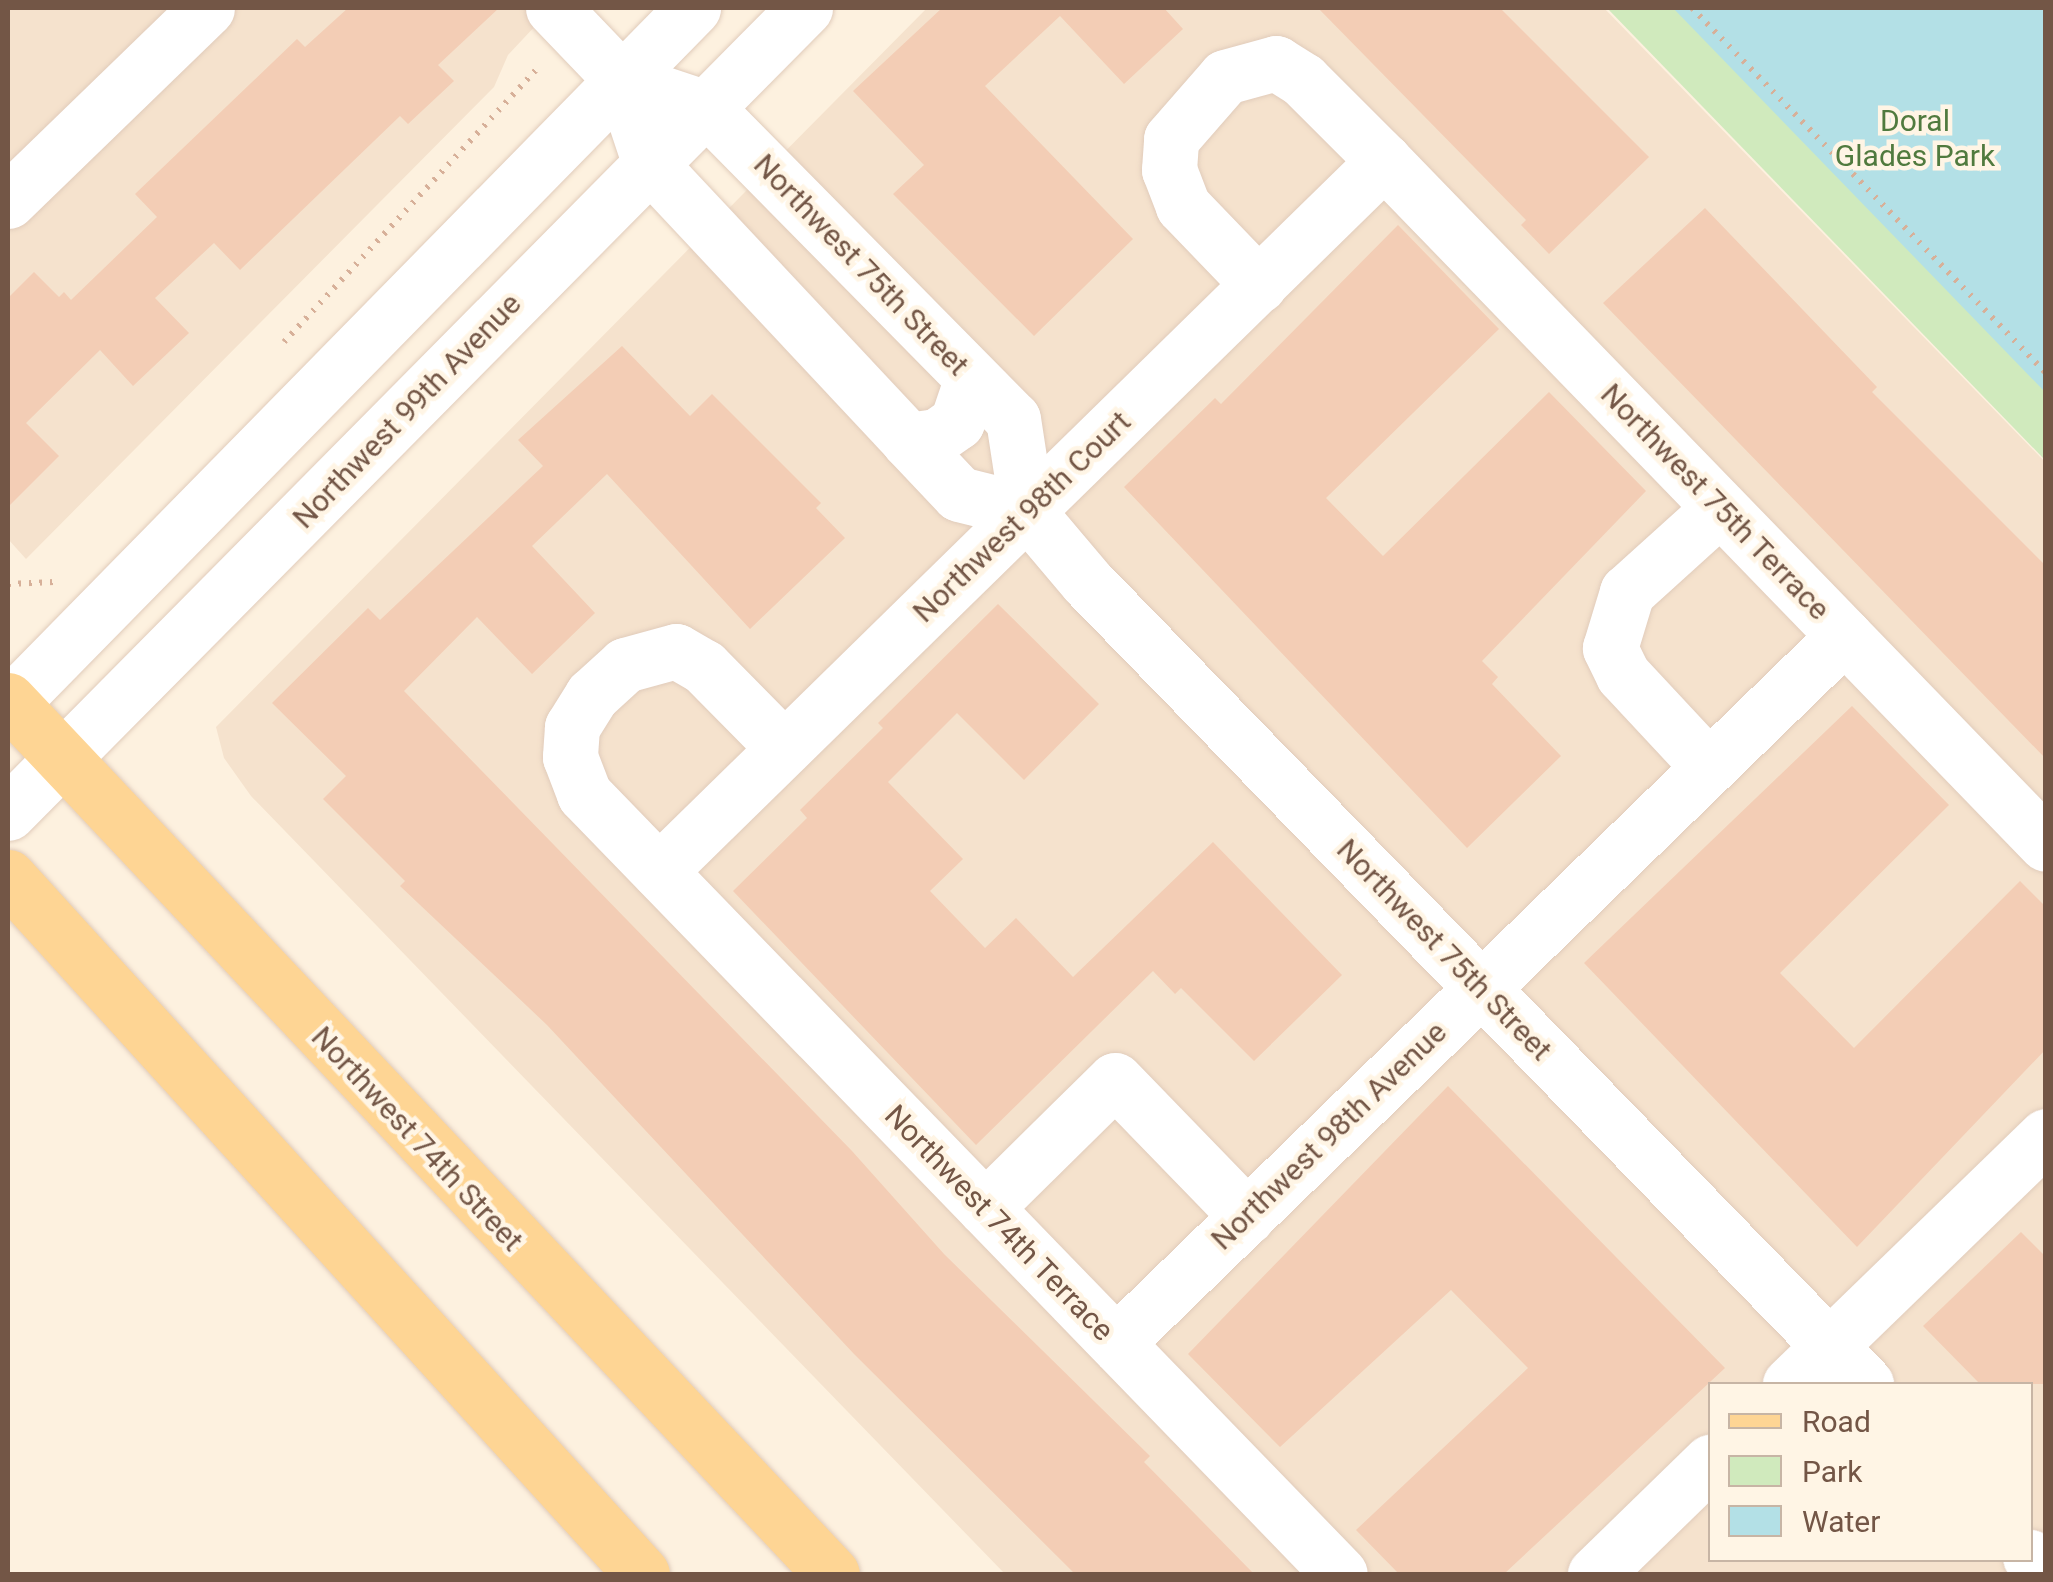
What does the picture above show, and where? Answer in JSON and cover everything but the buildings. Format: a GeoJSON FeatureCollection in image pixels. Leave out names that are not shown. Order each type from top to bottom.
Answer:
{"type":"FeatureCollection","features":[{"type":"Feature","properties":{"kind":"main road","name":"Northwest 74th Street"},"geometry":{"type":"LineString","coordinates":[[9,702],[832,1574]]}},
{"type":"Feature","properties":{"kind":"main road"},"geometry":{"type":"LineString","coordinates":[[8,877],[642,1574]]}},
{"type":"Feature","properties":{"kind":"street"},"geometry":{"type":"LineString","coordinates":[[14,181],[207,8]]}},
{"type":"Feature","properties":{"kind":"street"},"geometry":{"type":"LineString","coordinates":[[9,702],[694,8]]}},
{"type":"Feature","properties":{"kind":"street","name":"Northwest 99th Avenue"},"geometry":{"type":"LineString","coordinates":[[8,813],[805,8]]}},
{"type":"Feature","properties":{"kind":"street","name":"Northwest 75th Street"},"geometry":{"type":"LineString","coordinates":[[564,19],[622,80],[650,164],[908,440],[959,494],[1028,511]]}},
{"type":"Feature","properties":{"kind":"street"},"geometry":{"type":"LineString","coordinates":[[1260,285],[1183,206],[1169,170],[1172,139],[1192,108],[1224,77],[1276,63],[1304,80],[1384,160]]}},
{"type":"Feature","properties":{"kind":"street","name":"Northwest 75th Street"},"geometry":{"type":"LineString","coordinates":[[622,80],[706,108],[1012,419],[1028,511],[1088,582],[1847,1366]]}},
{"type":"Feature","properties":{"kind":"street","name":"Northwest 98th Court"},"geometry":{"type":"LineString","coordinates":[[659,872],[1384,160]]}},
{"type":"Feature","properties":{"kind":"street","name":"Northwest 75th Terrace"},"geometry":{"type":"LineString","coordinates":[[1384,160],[2046,844]]}},
{"type":"Feature","properties":{"kind":"street"},"geometry":{"type":"LineString","coordinates":[[908,440],[937,436],[957,422],[972,378]]}},
{"type":"Feature","properties":{"kind":"street"},"geometry":{"type":"LineString","coordinates":[[1707,765],[1623,675],[1610,648],[1627,592],[1720,508]]}},
{"type":"Feature","properties":{"kind":"street","name":"Northwest 98th Avenue"},"geometry":{"type":"LineString","coordinates":[[1116,1344],[1707,765],[1844,636]]}},
{"type":"Feature","properties":{"kind":"street"},"geometry":{"type":"LineString","coordinates":[[659,872],[584,794],[570,757],[572,726],[592,695],[625,665],[676,650],[704,667],[784,748]]}},
{"type":"Feature","properties":{"kind":"street","name":"Northwest 74th Terrace"},"geometry":{"type":"LineString","coordinates":[[659,872],[1340,1574]]}},
{"type":"Feature","properties":{"kind":"street"},"geometry":{"type":"LineString","coordinates":[[985,1208],[1115,1080],[1247,1216]]}},
{"type":"Feature","properties":{"kind":"street"},"geometry":{"type":"LineString","coordinates":[[1796,1382],[1847,1366],[2043,1142]]}},
{"type":"Feature","properties":{"kind":"street"},"geometry":{"type":"LineString","coordinates":[[1602,1572],[1708,1464]]}},
{"type":"Feature","properties":{"kind":"path"},"geometry":{"type":"LineString","coordinates":[[1692,8],[2046,372]]}},
{"type":"Feature","properties":{"kind":"path"},"geometry":{"type":"LineString","coordinates":[[270,358],[564,19]]}},
{"type":"Feature","properties":{"kind":"path"},"geometry":{"type":"LineString","coordinates":[[8,584],[55,582],[68,568]]}},
{"type":"Feature","properties":{"kind":"shaded area"},"geometry":{"type":"Polygon","coordinates":[[[8,8],[552,8],[508,55],[494,87],[26,559],[8,539],[8,8]]]}},
{"type":"Feature","properties":{"kind":"shaded area"},"geometry":{"type":"Polygon","coordinates":[[[927,8],[1604,8],[2045,462],[2045,1574],[1005,1574],[251,796],[224,758],[216,727],[927,8]]]}},
{"type":"Feature","properties":{"kind":"green space","name":"Doral Glades Park"},"geometry":{"type":"Polygon","coordinates":[[[1607,8],[2045,8],[2045,460],[1607,8]]]}},
{"type":"Feature","properties":{"kind":"water","name":"Doral Glades Park"},"geometry":{"type":"Polygon","coordinates":[[[1673,8],[2045,8],[2045,392],[1673,8]]]}}]}
